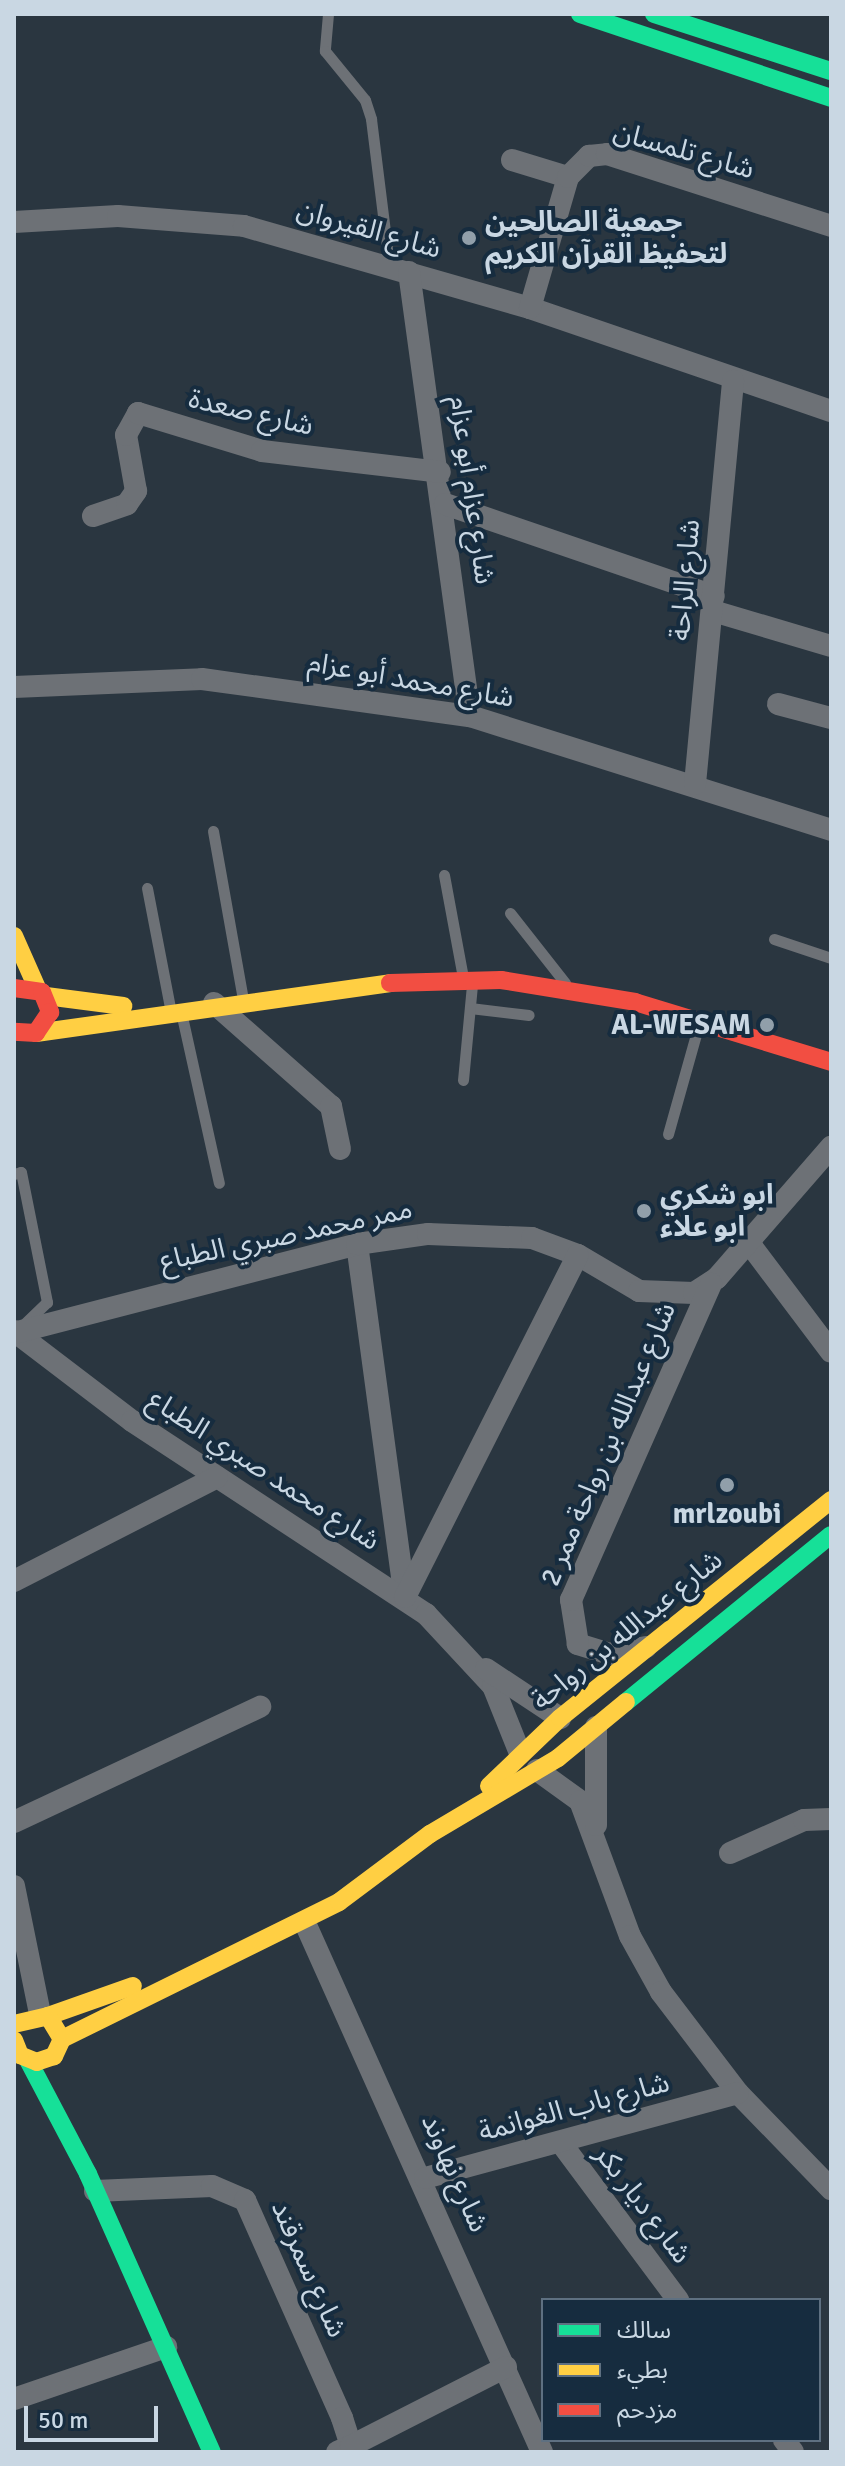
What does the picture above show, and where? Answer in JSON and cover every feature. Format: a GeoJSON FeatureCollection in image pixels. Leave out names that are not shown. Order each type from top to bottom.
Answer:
{"type":"FeatureCollection","features":[{"type":"Feature","properties":{"kind":"street"},"geometry":{"type":"LineString","coordinates":[[580,14],[831,98]]}},
{"type":"Feature","properties":{"kind":"street"},"geometry":{"type":"LineString","coordinates":[[654,14],[829,65]]}},
{"type":"Feature","properties":{"kind":"street","name":"شارع تلمسان"},"geometry":{"type":"LineString","coordinates":[[568,177],[576,163],[607,154],[831,226]]}},
{"type":"Feature","properties":{"kind":"street"},"geometry":{"type":"LineString","coordinates":[[512,160],[568,177],[530,308]]}},
{"type":"Feature","properties":{"kind":"street","name":"شارع القيروان"},"geometry":{"type":"LineString","coordinates":[[14,222],[184,217],[399,268],[530,308],[733,381],[831,411]]}},
{"type":"Feature","properties":{"kind":"street","name":"شارع عزام أبو عزام"},"geometry":{"type":"LineString","coordinates":[[399,268],[440,472],[470,716]]}},
{"type":"Feature","properties":{"kind":"street","name":"شارع الراحة"},"geometry":{"type":"LineString","coordinates":[[695,784],[733,381]]}},
{"type":"Feature","properties":{"kind":"street","name":"شارع صعدة"},"geometry":{"type":"LineString","coordinates":[[93,516],[127,504],[136,491],[126,435],[138,413],[262,451],[440,472]]}},
{"type":"Feature","properties":{"kind":"street"},"geometry":{"type":"LineString","coordinates":[[445,504],[831,646]]}},
{"type":"Feature","properties":{"kind":"street","name":"شارع محمد أبو عزام"},"geometry":{"type":"LineString","coordinates":[[14,687],[202,679],[470,716],[695,784],[831,830]]}},
{"type":"Feature","properties":{"kind":"street"},"geometry":{"type":"LineString","coordinates":[[778,704],[830,714]]}},
{"type":"Feature","properties":{"kind":"street"},"geometry":{"type":"LineString","coordinates":[[14,936],[42,992],[48,1021],[36,1033]]}},
{"type":"Feature","properties":{"kind":"street"},"geometry":{"type":"LineString","coordinates":[[14,1032],[36,1033],[170,1008],[244,999],[468,979],[568,987],[699,1023],[768,1046],[831,1079]]}},
{"type":"Feature","properties":{"kind":"street"},"geometry":{"type":"LineString","coordinates":[[14,988],[170,1008]]}},
{"type":"Feature","properties":{"kind":"street"},"geometry":{"type":"LineString","coordinates":[[214,1003],[331,1106],[340,1149]]}},
{"type":"Feature","properties":{"kind":"street"},"geometry":{"type":"LineString","coordinates":[[768,1046],[796,1048],[831,1042]]}},
{"type":"Feature","properties":{"kind":"street"},"geometry":{"type":"LineString","coordinates":[[796,1048],[831,1062]]}},
{"type":"Feature","properties":{"kind":"street"},"geometry":{"type":"LineString","coordinates":[[711,1284],[746,1239],[831,1147]]}},
{"type":"Feature","properties":{"kind":"street","name":"ممر محمد صبري الطباع"},"geometry":{"type":"LineString","coordinates":[[15,1332],[357,1244],[473,1233],[532,1238],[578,1255],[660,1297],[711,1284]]}},
{"type":"Feature","properties":{"kind":"street"},"geometry":{"type":"LineString","coordinates":[[746,1239],[831,1352]]}},
{"type":"Feature","properties":{"kind":"street"},"geometry":{"type":"LineString","coordinates":[[357,1244],[405,1597]]}},
{"type":"Feature","properties":{"kind":"street"},"geometry":{"type":"LineString","coordinates":[[405,1597],[578,1255]]}},
{"type":"Feature","properties":{"kind":"street","name":"شارع عبدالله بن رواحة ممر 2"},"geometry":{"type":"LineString","coordinates":[[654,1644],[592,1652],[571,1631],[571,1600],[711,1284]]}},
{"type":"Feature","properties":{"kind":"street","name":"شارع محمد صبري الطباع"},"geometry":{"type":"LineString","coordinates":[[15,1332],[217,1477],[405,1597],[478,1664],[560,1718]]}},
{"type":"Feature","properties":{"kind":"street"},"geometry":{"type":"LineString","coordinates":[[14,1581],[217,1477]]}},
{"type":"Feature","properties":{"kind":"street","name":"شارع عبدالله بن رواحة"},"geometry":{"type":"LineString","coordinates":[[465,1812],[520,1753],[560,1718],[831,1500]]}},
{"type":"Feature","properties":{"kind":"street","name":"شارع عبدالله بن رواحة"},"geometry":{"type":"LineString","coordinates":[[24,2036],[205,1967],[305,1923],[465,1812],[537,1770],[596,1727],[831,1535]]}},
{"type":"Feature","properties":{"kind":"street","name":"شارع محمد صبري الطباع"},"geometry":{"type":"LineString","coordinates":[[478,1664],[520,1753]]}},
{"type":"Feature","properties":{"kind":"street"},"geometry":{"type":"LineString","coordinates":[[14,1822],[260,1707]]}},
{"type":"Feature","properties":{"kind":"street"},"geometry":{"type":"LineString","coordinates":[[596,1727],[596,1834]]}},
{"type":"Feature","properties":{"kind":"street"},"geometry":{"type":"LineString","coordinates":[[537,1770],[564,1783],[596,1834],[646,1966],[738,2093],[831,2189]]}},
{"type":"Feature","properties":{"kind":"street"},"geometry":{"type":"LineString","coordinates":[[730,1853],[804,1820],[831,1819]]}},
{"type":"Feature","properties":{"kind":"street"},"geometry":{"type":"LineString","coordinates":[[14,1886],[24,2036],[212,2452]]}},
{"type":"Feature","properties":{"kind":"street","name":"شارع نهاوند"},"geometry":{"type":"LineString","coordinates":[[305,1923],[425,2178],[542,2452]]}},
{"type":"Feature","properties":{"kind":"street","name":"شارع عبدالله بن رواحة"},"geometry":{"type":"LineString","coordinates":[[24,2036],[58,2048],[205,1967]]}},
{"type":"Feature","properties":{"kind":"street"},"geometry":{"type":"LineString","coordinates":[[24,2036],[58,2048],[91,2182]]}},
{"type":"Feature","properties":{"kind":"street","name":"شارع باب الغوانمة"},"geometry":{"type":"LineString","coordinates":[[425,2178],[738,2093]]}},
{"type":"Feature","properties":{"kind":"street","name":"شارع ديار بكر"},"geometry":{"type":"LineString","coordinates":[[561,2143],[677,2298]]}},
{"type":"Feature","properties":{"kind":"street","name":"شارع سمرقند"},"geometry":{"type":"LineString","coordinates":[[91,2182],[212,2186],[245,2200],[347,2450]]}},
{"type":"Feature","properties":{"kind":"street"},"geometry":{"type":"LineString","coordinates":[[14,2399],[166,2347]]}},
{"type":"Feature","properties":{"kind":"street"},"geometry":{"type":"LineString","coordinates":[[347,2450],[506,2367]]}},
{"type":"Feature","properties":{"kind":"lane"},"geometry":{"type":"LineString","coordinates":[[328,14],[325,51],[365,100],[371,119],[399,268]]}},
{"type":"Feature","properties":{"kind":"lane"},"geometry":{"type":"LineString","coordinates":[[213,831],[244,999]]}},
{"type":"Feature","properties":{"kind":"lane"},"geometry":{"type":"LineString","coordinates":[[444,875],[468,979],[470,1008],[463,1080]]}},
{"type":"Feature","properties":{"kind":"lane"},"geometry":{"type":"LineString","coordinates":[[147,888],[170,1008],[219,1183]]}},
{"type":"Feature","properties":{"kind":"lane"},"geometry":{"type":"LineString","coordinates":[[510,913],[568,987]]}},
{"type":"Feature","properties":{"kind":"lane"},"geometry":{"type":"LineString","coordinates":[[774,939],[831,958]]}},
{"type":"Feature","properties":{"kind":"lane"},"geometry":{"type":"LineString","coordinates":[[470,1008],[529,1015]]}},
{"type":"Feature","properties":{"kind":"lane"},"geometry":{"type":"LineString","coordinates":[[668,1134],[699,1023]]}},
{"type":"Feature","properties":{"kind":"lane"},"geometry":{"type":"LineString","coordinates":[[14,1174],[21,1172],[47,1302],[15,1332]]}},
{"type":"Feature","properties":{"kind":"traffic: fast"},"geometry":{"type":"LineString","coordinates":[[580,14],[831,98]]}},
{"type":"Feature","properties":{"kind":"traffic: fast"},"geometry":{"type":"LineString","coordinates":[[654,14],[831,71]]}},
{"type":"Feature","properties":{"kind":"traffic: fast"},"geometry":{"type":"LineString","coordinates":[[626,1702],[831,1535]]}},
{"type":"Feature","properties":{"kind":"traffic: fast"},"geometry":{"type":"LineString","coordinates":[[28,2060],[88,2174],[212,2452]]}},
{"type":"Feature","properties":{"kind":"traffic: slow"},"geometry":{"type":"LineString","coordinates":[[14,936],[37,988]]}},
{"type":"Feature","properties":{"kind":"traffic: slow"},"geometry":{"type":"LineString","coordinates":[[36,1033],[390,983]]}},
{"type":"Feature","properties":{"kind":"traffic: slow"},"geometry":{"type":"LineString","coordinates":[[46,996],[123,1006]]}},
{"type":"Feature","properties":{"kind":"traffic: slow"},"geometry":{"type":"LineString","coordinates":[[489,1786],[560,1718],[831,1500]]}},
{"type":"Feature","properties":{"kind":"traffic: slow"},"geometry":{"type":"LineString","coordinates":[[62,2039],[339,1902],[430,1834],[558,1758],[626,1702]]}},
{"type":"Feature","properties":{"kind":"traffic: slow"},"geometry":{"type":"LineString","coordinates":[[48,2016],[133,1986]]}},
{"type":"Feature","properties":{"kind":"traffic: slow"},"geometry":{"type":"LineString","coordinates":[[14,2024],[48,2016],[62,2039],[54,2056],[37,2062],[20,2055],[14,2040]]}},
{"type":"Feature","properties":{"kind":"traffic: jam"},"geometry":{"type":"LineString","coordinates":[[390,983],[501,980],[635,1002],[831,1062]]}},
{"type":"Feature","properties":{"kind":"traffic: jam"},"geometry":{"type":"LineString","coordinates":[[14,988],[42,992],[50,1012],[36,1033],[14,1032]]}},
{"type":"Feature","properties":{"kind":"place","name":"جمعية الصالحين لتحفيظ القرآن الكريم"},"geometry":{"type":"Point","coordinates":[469,238]}},
{"type":"Feature","properties":{"kind":"place","name":"AL-WESAM"},"geometry":{"type":"Point","coordinates":[767,1025]}},
{"type":"Feature","properties":{"kind":"place","name":"ابو شكري ابو علاء"},"geometry":{"type":"Point","coordinates":[644,1211]}},
{"type":"Feature","properties":{"kind":"place","name":"mrlzoubi"},"geometry":{"type":"Point","coordinates":[727,1485]}}]}
